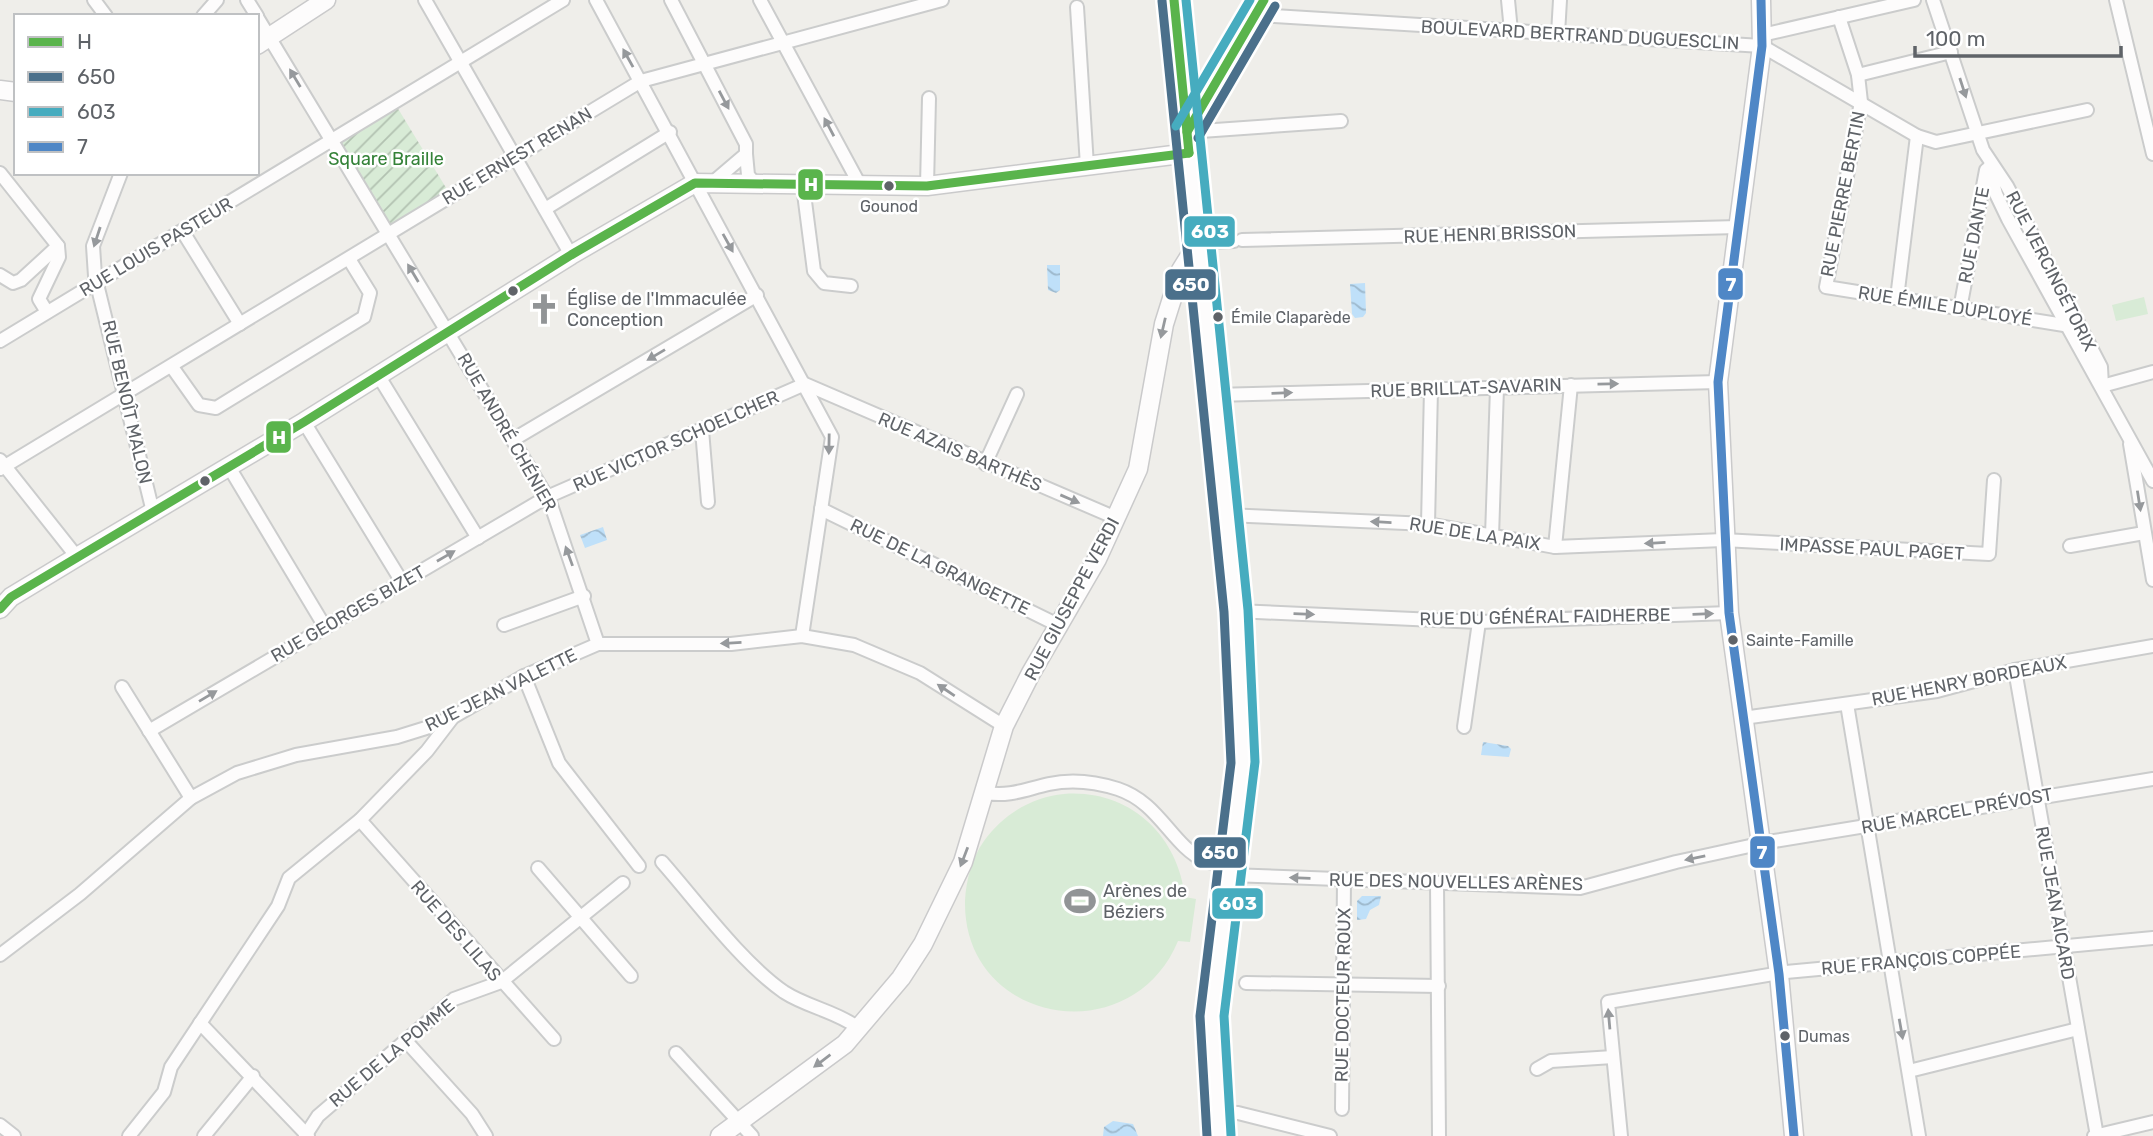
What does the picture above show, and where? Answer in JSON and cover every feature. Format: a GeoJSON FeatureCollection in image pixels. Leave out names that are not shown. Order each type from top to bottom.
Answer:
{"type":"FeatureCollection","features":[{"type":"Feature","properties":{"kind":"street"},"geometry":{"type":"LineString","coordinates":[[205,14],[217,0]]}},
{"type":"Feature","properties":{"kind":"street"},"geometry":{"type":"LineString","coordinates":[[264,42],[326,0]]}},
{"type":"Feature","properties":{"kind":"street"},"geometry":{"type":"LineString","coordinates":[[425,0],[571,255]]}},
{"type":"Feature","properties":{"kind":"street","name":"RUE LOUIS PASTEUR"},"geometry":{"type":"LineString","coordinates":[[0,341],[563,0]]}},
{"type":"Feature","properties":{"kind":"street"},"geometry":{"type":"LineString","coordinates":[[596,0],[670,132],[704,183],[757,295],[832,437],[802,636]]}},
{"type":"Feature","properties":{"kind":"street"},"geometry":{"type":"LineString","coordinates":[[671,0],[743,137],[748,175],[756,185]]}},
{"type":"Feature","properties":{"kind":"street"},"geometry":{"type":"LineString","coordinates":[[760,0],[862,187]]}},
{"type":"Feature","properties":{"kind":"street","name":"RUE ERNEST RENAN"},"geometry":{"type":"LineString","coordinates":[[2,465],[172,367],[641,81],[908,5],[942,0]]}},
{"type":"Feature","properties":{"kind":"street"},"geometry":{"type":"LineString","coordinates":[[1174,0],[1236,611],[1243,763],[1212,1016],[1219,1136]]}},
{"type":"Feature","properties":{"kind":"street"},"geometry":{"type":"LineString","coordinates":[[1508,0],[1511,31]]}},
{"type":"Feature","properties":{"kind":"street"},"geometry":{"type":"LineString","coordinates":[[1558,34],[1560,0]]}},
{"type":"Feature","properties":{"kind":"street"},"geometry":{"type":"LineString","coordinates":[[1761,0],[1762,40],[1718,382],[1723,540],[1729,613],[1779,974],[1794,1136]]}},
{"type":"Feature","properties":{"kind":"street"},"geometry":{"type":"LineString","coordinates":[[1762,40],[1839,17],[1914,0]]}},
{"type":"Feature","properties":{"kind":"street","name":"RUE VERCINGÉTORIX"},"geometry":{"type":"LineString","coordinates":[[1933,0],[2000,203],[2064,325],[2089,370],[2102,386],[2153,481]]}},
{"type":"Feature","properties":{"kind":"street"},"geometry":{"type":"LineString","coordinates":[[2116,0],[2153,154]]}},
{"type":"Feature","properties":{"kind":"street"},"geometry":{"type":"LineString","coordinates":[[1077,7],[1087,166]]}},
{"type":"Feature","properties":{"kind":"street"},"geometry":{"type":"LineString","coordinates":[[1187,132],[1260,7]]}},
{"type":"Feature","properties":{"kind":"street","name":"BOULEVARD BERTRAND DUGUESCLIN"},"geometry":{"type":"LineString","coordinates":[[1260,7],[1511,31],[1762,40],[1917,136],[1936,142],[2087,110]]}},
{"type":"Feature","properties":{"kind":"street","name":"RUE PIERRE BERTIN"},"geometry":{"type":"LineString","coordinates":[[1826,286],[1861,102],[1858,75],[1839,17]]}},
{"type":"Feature","properties":{"kind":"street","name":"RUE ANDRÉ CHÉNIER"},"geometry":{"type":"LineString","coordinates":[[259,23],[264,42],[331,139],[547,497],[584,596],[598,644]]}},
{"type":"Feature","properties":{"kind":"street"},"geometry":{"type":"LineString","coordinates":[[1858,75],[1951,52]]}},
{"type":"Feature","properties":{"kind":"street"},"geometry":{"type":"LineString","coordinates":[[927,186],[929,98]]}},
{"type":"Feature","properties":{"kind":"street"},"geometry":{"type":"LineString","coordinates":[[1187,132],[1341,121]]}},
{"type":"Feature","properties":{"kind":"street"},"geometry":{"type":"LineString","coordinates":[[545,209],[670,132]]}},
{"type":"Feature","properties":{"kind":"street"},"geometry":{"type":"LineString","coordinates":[[1897,298],[1917,136]]}},
{"type":"Feature","properties":{"kind":"street"},"geometry":{"type":"LineString","coordinates":[[704,183],[927,186],[1189,153]]}},
{"type":"Feature","properties":{"kind":"street"},"geometry":{"type":"LineString","coordinates":[[0,609],[11,597],[304,422],[571,255],[704,183],[746,154]]}},
{"type":"Feature","properties":{"kind":"street","name":"RUE VERCINGÉTORIX"},"geometry":{"type":"LineString","coordinates":[[1988,160],[2007,186],[2101,367],[2102,386]]}},
{"type":"Feature","properties":{"kind":"street","name":"RUE DANTE"},"geometry":{"type":"LineString","coordinates":[[1959,309],[1988,160]]}},
{"type":"Feature","properties":{"kind":"street"},"geometry":{"type":"LineString","coordinates":[[0,173],[58,246],[59,257],[39,299],[47,312]]}},
{"type":"Feature","properties":{"kind":"street","name":"RUE BENOÎT MALON"},"geometry":{"type":"LineString","coordinates":[[120,175],[93,246],[98,281],[153,512]]}},
{"type":"Feature","properties":{"kind":"street"},"geometry":{"type":"LineString","coordinates":[[803,186],[814,271],[824,283],[851,286]]}},
{"type":"Feature","properties":{"kind":"street","name":"RUE HENRI BRISSON"},"geometry":{"type":"LineString","coordinates":[[1198,243],[1738,227]]}},
{"type":"Feature","properties":{"kind":"street"},"geometry":{"type":"LineString","coordinates":[[183,232],[240,324]]}},
{"type":"Feature","properties":{"kind":"street","name":"RUE GIUSEPPE VERDI"},"geometry":{"type":"LineString","coordinates":[[720,1136],[845,1044],[901,978],[923,944],[963,862],[986,793],[1004,726],[1097,559],[1138,468],[1164,324],[1181,270],[1198,243]]}},
{"type":"Feature","properties":{"kind":"street"},"geometry":{"type":"LineString","coordinates":[[0,275],[13,283],[21,280],[58,246]]}},
{"type":"Feature","properties":{"kind":"street"},"geometry":{"type":"LineString","coordinates":[[172,367],[199,405],[216,408],[364,317],[370,293],[349,259]]}},
{"type":"Feature","properties":{"kind":"street","name":"RUE ÉMILE DUPLOYÉ"},"geometry":{"type":"LineString","coordinates":[[1826,286],[2064,325]]}},
{"type":"Feature","properties":{"kind":"street"},"geometry":{"type":"LineString","coordinates":[[514,439],[757,295]]}},
{"type":"Feature","properties":{"kind":"street"},"geometry":{"type":"LineString","coordinates":[[2102,386],[2153,372]]}},
{"type":"Feature","properties":{"kind":"street"},"geometry":{"type":"LineString","coordinates":[[378,375],[478,538]]}},
{"type":"Feature","properties":{"kind":"street","name":"RUE BRILLAT-SAVARIN"},"geometry":{"type":"LineString","coordinates":[[1214,395],[1718,382]]}},
{"type":"Feature","properties":{"kind":"street","name":"RUE AZAIS BARTHÈS"},"geometry":{"type":"LineString","coordinates":[[805,384],[985,464],[1116,518]]}},
{"type":"Feature","properties":{"kind":"street","name":"RUE VICTOR SCHOELCHER"},"geometry":{"type":"LineString","coordinates":[[547,497],[805,384]]}},
{"type":"Feature","properties":{"kind":"street"},"geometry":{"type":"LineString","coordinates":[[1555,547],[1571,385]]}},
{"type":"Feature","properties":{"kind":"street"},"geometry":{"type":"LineString","coordinates":[[1492,536],[1497,388]]}},
{"type":"Feature","properties":{"kind":"street"},"geometry":{"type":"LineString","coordinates":[[1428,524],[1432,389]]}},
{"type":"Feature","properties":{"kind":"street"},"geometry":{"type":"LineString","coordinates":[[985,464],[1017,394]]}},
{"type":"Feature","properties":{"kind":"street"},"geometry":{"type":"LineString","coordinates":[[304,422],[402,582]]}},
{"type":"Feature","properties":{"kind":"street"},"geometry":{"type":"LineString","coordinates":[[702,430],[708,502]]}},
{"type":"Feature","properties":{"kind":"street"},"geometry":{"type":"LineString","coordinates":[[2128,434],[2153,580]]}},
{"type":"Feature","properties":{"kind":"street"},"geometry":{"type":"LineString","coordinates":[[2,465],[76,557]]}},
{"type":"Feature","properties":{"kind":"street"},"geometry":{"type":"LineString","coordinates":[[229,467],[325,627]]}},
{"type":"Feature","properties":{"kind":"street","name":"IMPASSE PAUL PAGET"},"geometry":{"type":"LineString","coordinates":[[1723,540],[1989,554],[1994,480]]}},
{"type":"Feature","properties":{"kind":"street","name":"RUE GEORGES BIZET"},"geometry":{"type":"LineString","coordinates":[[149,731],[547,497]]}},
{"type":"Feature","properties":{"kind":"street","name":"RUE DE LA GRANGETTE"},"geometry":{"type":"LineString","coordinates":[[821,509],[1058,625]]}},
{"type":"Feature","properties":{"kind":"street","name":"RUE DE LA PAIX"},"geometry":{"type":"LineString","coordinates":[[1226,515],[1428,524],[1555,547],[1723,540]]}},
{"type":"Feature","properties":{"kind":"street"},"geometry":{"type":"LineString","coordinates":[[2070,546],[2144,533]]}},
{"type":"Feature","properties":{"kind":"street"},"geometry":{"type":"LineString","coordinates":[[504,625],[584,596]]}},
{"type":"Feature","properties":{"kind":"street","name":"RUE DU GÉNÉRAL FAIDHERBE"},"geometry":{"type":"LineString","coordinates":[[1236,611],[1479,621],[1729,613]]}},
{"type":"Feature","properties":{"kind":"street"},"geometry":{"type":"LineString","coordinates":[[1464,727],[1479,621]]}},
{"type":"Feature","properties":{"kind":"street","name":"RUE JEAN VALETTE"},"geometry":{"type":"LineString","coordinates":[[0,955],[80,894],[191,798],[237,773],[285,758],[397,737],[453,717],[524,676],[598,644],[731,644],[802,636],[854,645],[920,673],[1004,726]]}},
{"type":"Feature","properties":{"kind":"street","name":"RUE HENRY BORDEAUX"},"geometry":{"type":"LineString","coordinates":[[1742,718],[1937,691],[2015,670],[2153,646]]}},
{"type":"Feature","properties":{"kind":"street","name":"RUE JEAN AICARD"},"geometry":{"type":"LineString","coordinates":[[2015,670],[2096,1136]]}},
{"type":"Feature","properties":{"kind":"street"},"geometry":{"type":"LineString","coordinates":[[524,676],[559,764],[639,866]]}},
{"type":"Feature","properties":{"kind":"street"},"geometry":{"type":"LineString","coordinates":[[122,687],[191,798]]}},
{"type":"Feature","properties":{"kind":"street"},"geometry":{"type":"LineString","coordinates":[[1847,705],[1919,1136]]}},
{"type":"Feature","properties":{"kind":"street"},"geometry":{"type":"LineString","coordinates":[[129,1136],[164,1092],[172,1067],[278,906],[289,877],[360,820],[427,751],[453,717]]}},
{"type":"Feature","properties":{"kind":"street","name":"RUE MARCEL PRÉVOST"},"geometry":{"type":"LineString","coordinates":[[1761,844],[2036,796],[2153,779]]}},
{"type":"Feature","properties":{"kind":"street","name":"RUE DES NOUVELLES ARÈNES"},"geometry":{"type":"LineString","coordinates":[[986,793],[1012,795],[1048,784],[1094,782],[1121,790],[1156,812],[1195,854],[1206,862],[1230,871],[1345,880],[1580,888],[1676,862],[1761,844]]}},
{"type":"Feature","properties":{"kind":"street","name":"RUE DES LILAS"},"geometry":{"type":"LineString","coordinates":[[360,820],[554,1039]]}},
{"type":"Feature","properties":{"kind":"street"},"geometry":{"type":"LineString","coordinates":[[662,862],[770,981],[802,1003],[844,1018],[857,1027]]}},
{"type":"Feature","properties":{"kind":"street"},"geometry":{"type":"LineString","coordinates":[[538,868],[631,976]]}},
{"type":"Feature","properties":{"kind":"street","name":"RUE DOCTEUR ROUX"},"geometry":{"type":"LineString","coordinates":[[1342,1109],[1345,880]]}},
{"type":"Feature","properties":{"kind":"street","name":"RUE DE LA POMME"},"geometry":{"type":"LineString","coordinates":[[306,1135],[318,1116],[454,999],[501,982],[623,883]]}},
{"type":"Feature","properties":{"kind":"street"},"geometry":{"type":"LineString","coordinates":[[1437,883],[1439,1136]]}},
{"type":"Feature","properties":{"kind":"street","name":"RUE FRANÇOIS COPPÉE"},"geometry":{"type":"LineString","coordinates":[[1612,1057],[1608,1002],[1779,974],[2153,938]]}},
{"type":"Feature","properties":{"kind":"street"},"geometry":{"type":"LineString","coordinates":[[1246,983],[1439,986]]}},
{"type":"Feature","properties":{"kind":"street"},"geometry":{"type":"LineString","coordinates":[[200,1023],[306,1135]]}},
{"type":"Feature","properties":{"kind":"street"},"geometry":{"type":"LineString","coordinates":[[1909,1071],[2078,1029]]}},
{"type":"Feature","properties":{"kind":"street"},"geometry":{"type":"LineString","coordinates":[[406,1041],[472,1114],[486,1136]]}},
{"type":"Feature","properties":{"kind":"street"},"geometry":{"type":"LineString","coordinates":[[676,1053],[752,1136]]}},
{"type":"Feature","properties":{"kind":"street"},"geometry":{"type":"LineString","coordinates":[[1537,1069],[1551,1061],[1612,1057],[1621,1136]]}},
{"type":"Feature","properties":{"kind":"street"},"geometry":{"type":"LineString","coordinates":[[204,1136],[253,1076]]}},
{"type":"Feature","properties":{"kind":"street"},"geometry":{"type":"LineString","coordinates":[[1218,1112],[1238,1113],[1331,1136]]}},
{"type":"Feature","properties":{"kind":"street"},"geometry":{"type":"LineString","coordinates":[[2096,1136],[2153,1122]]}},
{"type":"Feature","properties":{"kind":"street"},"geometry":{"type":"LineString","coordinates":[[0,1125],[14,1136]]}},
{"type":"Feature","properties":{"kind":"green space","name":"Square Braille"},"geometry":{"type":"Polygon","coordinates":[[[394,102],[451,196],[390,234],[332,140],[394,102]]]}},
{"type":"Feature","properties":{"kind":"green space"},"geometry":{"type":"Polygon","coordinates":[[[2144,297],[2148,314],[2116,321],[2112,305],[2144,297]]]}},
{"type":"Feature","properties":{"kind":"green space","name":"Arènes de Béziers"},"geometry":{"type":"Polygon","coordinates":[[[1064,794],[1087,794],[1109,799],[1146,820],[1161,835],[1172,854],[1185,897],[1196,899],[1190,942],[1178,941],[1155,977],[1125,1000],[1089,1010],[1053,1010],[1019,998],[991,975],[972,943],[965,901],[973,862],[980,848],[1000,823],[1029,803],[1064,794]]]}},
{"type":"Feature","properties":{"kind":"water"},"geometry":{"type":"Polygon","coordinates":[[[1047,265],[1060,265],[1060,290],[1056,293],[1048,290],[1047,265]]]}},
{"type":"Feature","properties":{"kind":"water"},"geometry":{"type":"Polygon","coordinates":[[[1365,283],[1366,313],[1363,317],[1355,318],[1352,314],[1350,284],[1365,283]]]}},
{"type":"Feature","properties":{"kind":"water"},"geometry":{"type":"Polygon","coordinates":[[[603,527],[607,540],[585,548],[580,535],[603,527]]]}},
{"type":"Feature","properties":{"kind":"water"},"geometry":{"type":"Polygon","coordinates":[[[1483,742],[1508,746],[1511,749],[1509,757],[1481,755],[1483,742]]]}},
{"type":"Feature","properties":{"kind":"water"},"geometry":{"type":"Polygon","coordinates":[[[1362,896],[1381,896],[1379,905],[1370,910],[1366,919],[1357,920],[1357,901],[1362,896]]]}},
{"type":"Feature","properties":{"kind":"water"},"geometry":{"type":"Polygon","coordinates":[[[1113,1121],[1133,1124],[1138,1136],[1103,1136],[1104,1127],[1113,1121]]]}},
{"type":"Feature","properties":{"kind":"transit line","name":"H"},"geometry":{"type":"LineString","coordinates":[[1174,0],[1189,153]]}},
{"type":"Feature","properties":{"kind":"transit line","name":"603"},"geometry":{"type":"LineString","coordinates":[[1186,0],[1248,610],[1255,762],[1224,1016],[1231,1135]]}},
{"type":"Feature","properties":{"kind":"transit line","name":"603"},"geometry":{"type":"LineString","coordinates":[[1176,126],[1250,0]]}},
{"type":"Feature","properties":{"kind":"transit line","name":"H"},"geometry":{"type":"LineString","coordinates":[[1187,132],[1264,0]]}},
{"type":"Feature","properties":{"kind":"transit line","name":"7"},"geometry":{"type":"LineString","coordinates":[[1761,0],[1762,46],[1718,382],[1729,613],[1779,974],[1794,1136]]}},
{"type":"Feature","properties":{"kind":"transit line","name":"650"},"geometry":{"type":"LineString","coordinates":[[1162,1],[1224,612],[1231,763],[1200,1016],[1207,1136]]}},
{"type":"Feature","properties":{"kind":"transit line","name":"650"},"geometry":{"type":"LineString","coordinates":[[1198,138],[1275,6]]}},
{"type":"Feature","properties":{"kind":"transit line","name":"H"},"geometry":{"type":"LineString","coordinates":[[0,609],[11,597],[304,422],[571,255],[695,183],[927,186],[1189,153]]}},
{"type":"Feature","properties":{"kind":"place","name":"Gounod"},"geometry":{"type":"Point","coordinates":[889,186]}},
{"type":"Feature","properties":{"kind":"place","name":"Église de l'Immaculée Conception"},"geometry":{"type":"Point","coordinates":[544,309]}},
{"type":"Feature","properties":{"kind":"place","name":"Émile Claparède"},"geometry":{"type":"Point","coordinates":[1218,317]}},
{"type":"Feature","properties":{"kind":"place","name":"Sainte-Famille"},"geometry":{"type":"Point","coordinates":[1733,640]}},
{"type":"Feature","properties":{"kind":"place","name":"Arènes de Béziers"},"geometry":{"type":"Point","coordinates":[1080,901]}},
{"type":"Feature","properties":{"kind":"place","name":"Dumas"},"geometry":{"type":"Point","coordinates":[1785,1036]}}]}
